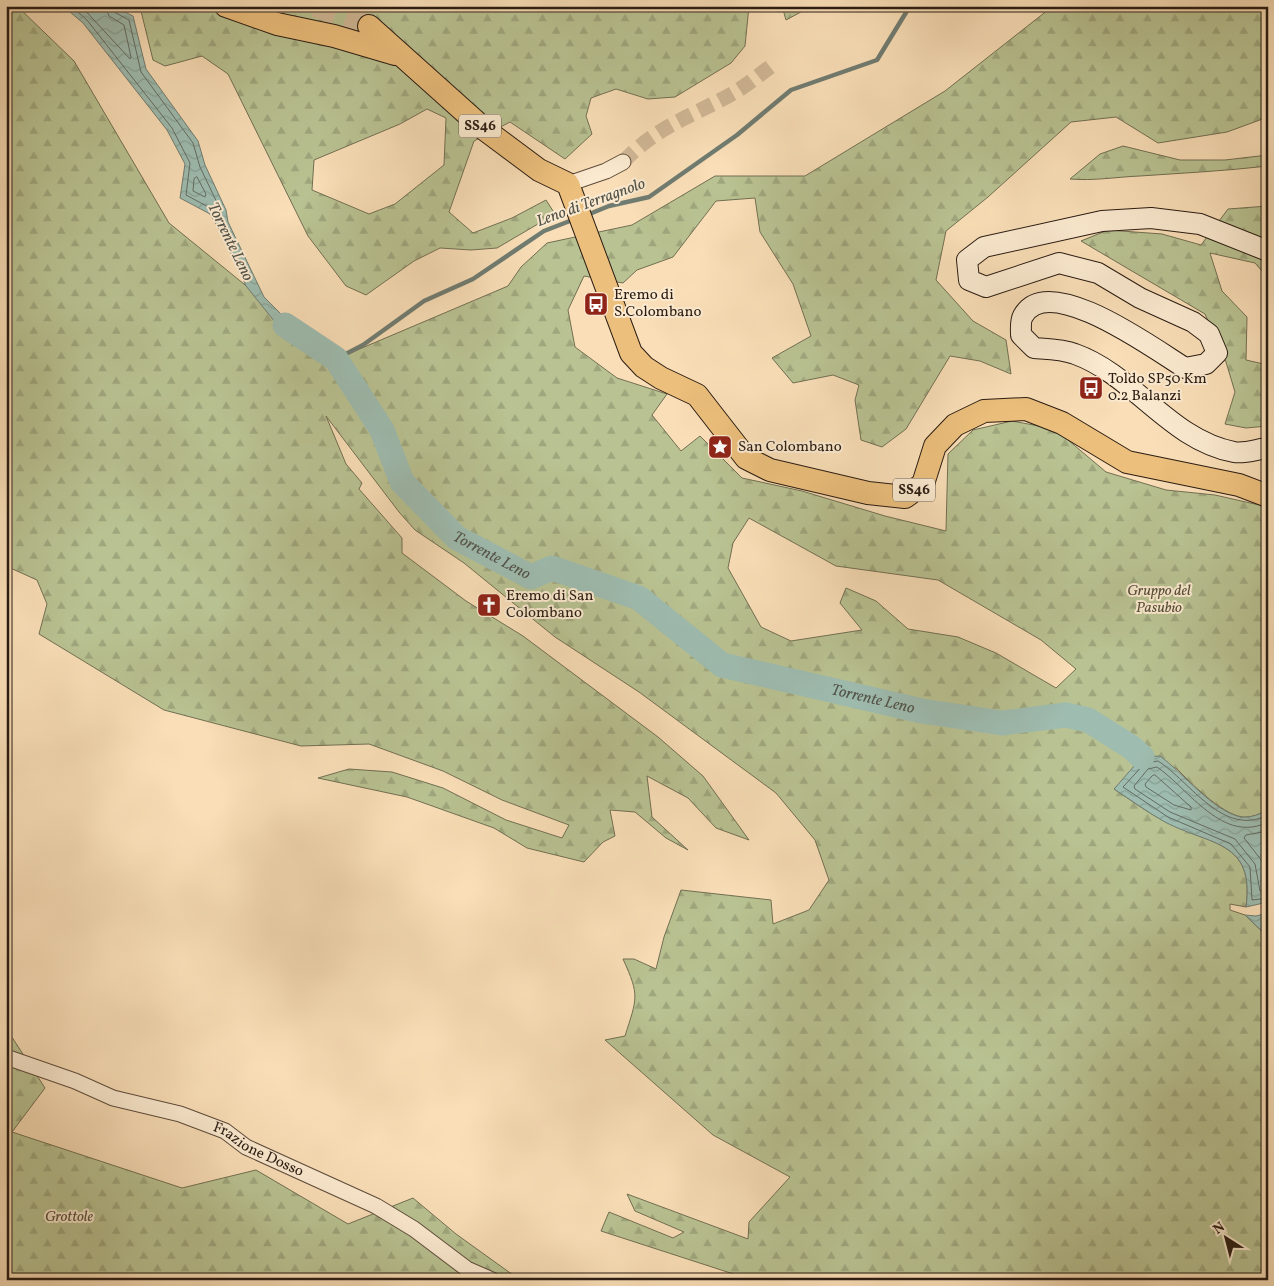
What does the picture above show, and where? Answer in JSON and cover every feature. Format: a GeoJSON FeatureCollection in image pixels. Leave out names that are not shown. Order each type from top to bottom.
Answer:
{"type":"FeatureCollection","features":[{"type":"Feature","properties":{"kind":"main road","name":"SS46"},"geometry":{"type":"LineString","coordinates":[[226,6],[277,24],[334,36],[401,56],[445,92],[484,130],[539,170],[571,190],[631,353],[644,367],[661,378],[697,395],[746,458],[770,470],[868,493],[905,497],[923,484],[935,446],[955,424],[984,411],[1026,409],[1062,423],[1127,462],[1239,485],[1268,496]]}},
{"type":"Feature","properties":{"kind":"main road"},"geometry":{"type":"LineString","coordinates":[[369,26],[401,56]]}},
{"type":"Feature","properties":{"kind":"street"},"geometry":{"type":"LineString","coordinates":[[571,190],[623,162]]}},
{"type":"Feature","properties":{"kind":"street"},"geometry":{"type":"LineString","coordinates":[[1268,252],[1200,224],[1150,218],[1102,221],[984,247],[967,260],[969,280],[986,287],[1059,263],[1098,273],[1140,298],[1193,322],[1209,334],[1217,353],[1206,364],[1185,368],[1102,316],[1068,304],[1039,302],[1029,308],[1022,318],[1021,335],[1034,348],[1076,354],[1119,379],[1173,423],[1202,440],[1235,452],[1268,448]]}},
{"type":"Feature","properties":{"kind":"street","name":"Frazione Dosso"},"geometry":{"type":"LineString","coordinates":[[6,1057],[75,1081],[113,1098],[180,1114],[224,1131],[246,1147],[376,1206],[414,1229],[467,1270],[492,1280]]}},
{"type":"Feature","properties":{"kind":"green space","name":"Gruppo del Pasubio"},"geometry":{"type":"Polygon","coordinates":[[[6,6],[17,6],[74,61],[169,223],[336,359],[508,286],[521,267],[547,243],[632,225],[715,176],[805,176],[945,91],[1053,6],[1268,6],[1268,117],[1227,132],[1158,143],[1116,117],[1071,122],[988,197],[946,231],[936,280],[973,321],[1006,340],[1011,374],[980,361],[950,356],[906,429],[882,447],[861,440],[855,400],[859,385],[833,375],[793,383],[772,358],[811,336],[793,284],[760,232],[755,198],[716,201],[673,257],[637,270],[623,283],[584,276],[568,310],[575,347],[617,378],[667,394],[652,415],[681,451],[700,436],[742,478],[802,491],[885,516],[946,531],[948,454],[973,430],[1012,421],[1055,429],[1106,472],[1166,490],[1215,495],[1268,507],[1268,810],[1249,817],[1233,814],[1206,797],[1176,768],[1129,774],[1114,789],[1146,811],[1183,830],[1214,842],[1227,849],[1237,858],[1244,870],[1247,886],[1246,907],[1230,904],[1230,910],[1245,915],[1268,937],[1268,1280],[752,1280],[601,1231],[609,1212],[673,1238],[684,1232],[635,1211],[627,1194],[748,1239],[749,1222],[790,1177],[713,1135],[605,1040],[625,1036],[634,1005],[635,997],[632,981],[623,959],[634,959],[656,969],[664,937],[681,890],[771,900],[773,924],[809,910],[829,880],[815,840],[776,793],[639,692],[555,637],[464,563],[415,530],[399,512],[326,416],[346,464],[362,483],[359,489],[402,538],[402,553],[466,601],[523,636],[658,737],[703,776],[749,840],[716,828],[688,798],[647,776],[652,817],[688,850],[666,838],[635,812],[610,810],[615,836],[603,842],[584,862],[527,848],[494,828],[407,797],[318,778],[349,769],[392,772],[443,788],[506,820],[562,838],[569,825],[502,800],[443,771],[369,744],[301,746],[164,710],[39,634],[47,604],[37,580],[6,566],[6,6]],[[749,518],[733,543],[728,568],[761,627],[791,641],[862,630],[840,603],[846,588],[876,601],[908,629],[958,637],[996,653],[1056,688],[1076,669],[1041,640],[938,580],[836,566],[749,518]]]}},
{"type":"Feature","properties":{"kind":"green space"},"geometry":{"type":"Polygon","coordinates":[[[131,6],[749,6],[745,46],[731,63],[675,97],[648,99],[616,89],[591,98],[586,116],[592,134],[565,159],[510,122],[474,141],[449,212],[473,233],[512,218],[546,200],[555,214],[497,248],[471,250],[440,248],[414,261],[366,295],[346,286],[308,236],[228,74],[202,56],[165,66],[153,60],[141,11],[131,6]],[[427,109],[400,124],[314,160],[312,190],[369,214],[395,204],[444,165],[446,118],[427,109]]]}},
{"type":"Feature","properties":{"kind":"green space"},"geometry":{"type":"Polygon","coordinates":[[[782,6],[812,6],[786,20],[782,6]]]}},
{"type":"Feature","properties":{"kind":"green space"},"geometry":{"type":"Polygon","coordinates":[[[1123,146],[1180,160],[1225,160],[1268,155],[1268,166],[1220,171],[1070,179],[1100,154],[1123,146]]]}},
{"type":"Feature","properties":{"kind":"green space"},"geometry":{"type":"Polygon","coordinates":[[[1268,206],[1268,278],[1255,263],[1210,253],[1222,291],[1247,317],[1246,360],[1268,365],[1268,426],[1246,428],[1225,424],[1235,392],[1226,362],[1205,314],[1081,241],[1108,230],[1162,234],[1201,245],[1228,209],[1268,206]]]}},
{"type":"Feature","properties":{"kind":"green space","name":"Grottole"},"geometry":{"type":"Polygon","coordinates":[[[6,1028],[45,1088],[12,1132],[182,1188],[256,1170],[348,1224],[413,1198],[456,1234],[520,1280],[6,1280],[6,1028]]]}},
{"type":"Feature","properties":{"kind":"water"},"geometry":{"type":"Polygon","coordinates":[[[63,6],[112,6],[133,16],[146,69],[198,141],[205,165],[226,210],[228,222],[264,297],[283,316],[317,337],[304,352],[275,322],[246,286],[224,238],[210,214],[180,198],[185,164],[167,130],[83,23],[63,6]]]}},
{"type":"Feature","properties":{"kind":"water"},"geometry":{"type":"Polygon","coordinates":[[[1160,756],[1209,800],[1231,814],[1248,817],[1268,810],[1268,902],[1246,907],[1247,885],[1244,869],[1236,857],[1226,848],[1165,822],[1114,789],[1142,757],[1160,756]]]}},
{"type":"Feature","properties":{"kind":"water"},"geometry":{"type":"Polygon","coordinates":[[[1268,913],[1268,937],[1245,915],[1256,916],[1268,913]]]}},
{"type":"Feature","properties":{"kind":"waterway","name":"Leno di Terragnolo"},"geometry":{"type":"LineString","coordinates":[[587,215],[609,206],[649,197],[737,135],[791,90],[877,60],[910,6]]}},
{"type":"Feature","properties":{"kind":"waterway","name":"Leno di Terragnolo"},"geometry":{"type":"LineString","coordinates":[[336,359],[363,345],[424,301],[473,279],[544,231],[575,219]]}},
{"type":"Feature","properties":{"kind":"waterway","name":"Torrente Leno"},"geometry":{"type":"LineString","coordinates":[[285,325],[336,359],[382,430],[402,482],[457,538],[531,577],[552,568],[639,598],[722,665],[922,711],[1002,723],[1066,715],[1088,720],[1131,747],[1142,757]]}},
{"type":"Feature","properties":{"kind":"tunnel"},"geometry":{"type":"LineString","coordinates":[[315,6],[369,26]]}},
{"type":"Feature","properties":{"kind":"tunnel"},"geometry":{"type":"LineString","coordinates":[[623,162],[661,131],[736,92],[774,64]]}},
{"type":"Feature","properties":{"kind":"place","name":"Eremo di S.Colombano"},"geometry":{"type":"Point","coordinates":[596,304]}},
{"type":"Feature","properties":{"kind":"place","name":"Toldo SP50 Km 0.2 Balanzi"},"geometry":{"type":"Point","coordinates":[1091,388]}},
{"type":"Feature","properties":{"kind":"place","name":"San Colombano"},"geometry":{"type":"Point","coordinates":[720,447]}},
{"type":"Feature","properties":{"kind":"place","name":"Eremo di San Colombano"},"geometry":{"type":"Point","coordinates":[489,605]}}]}
